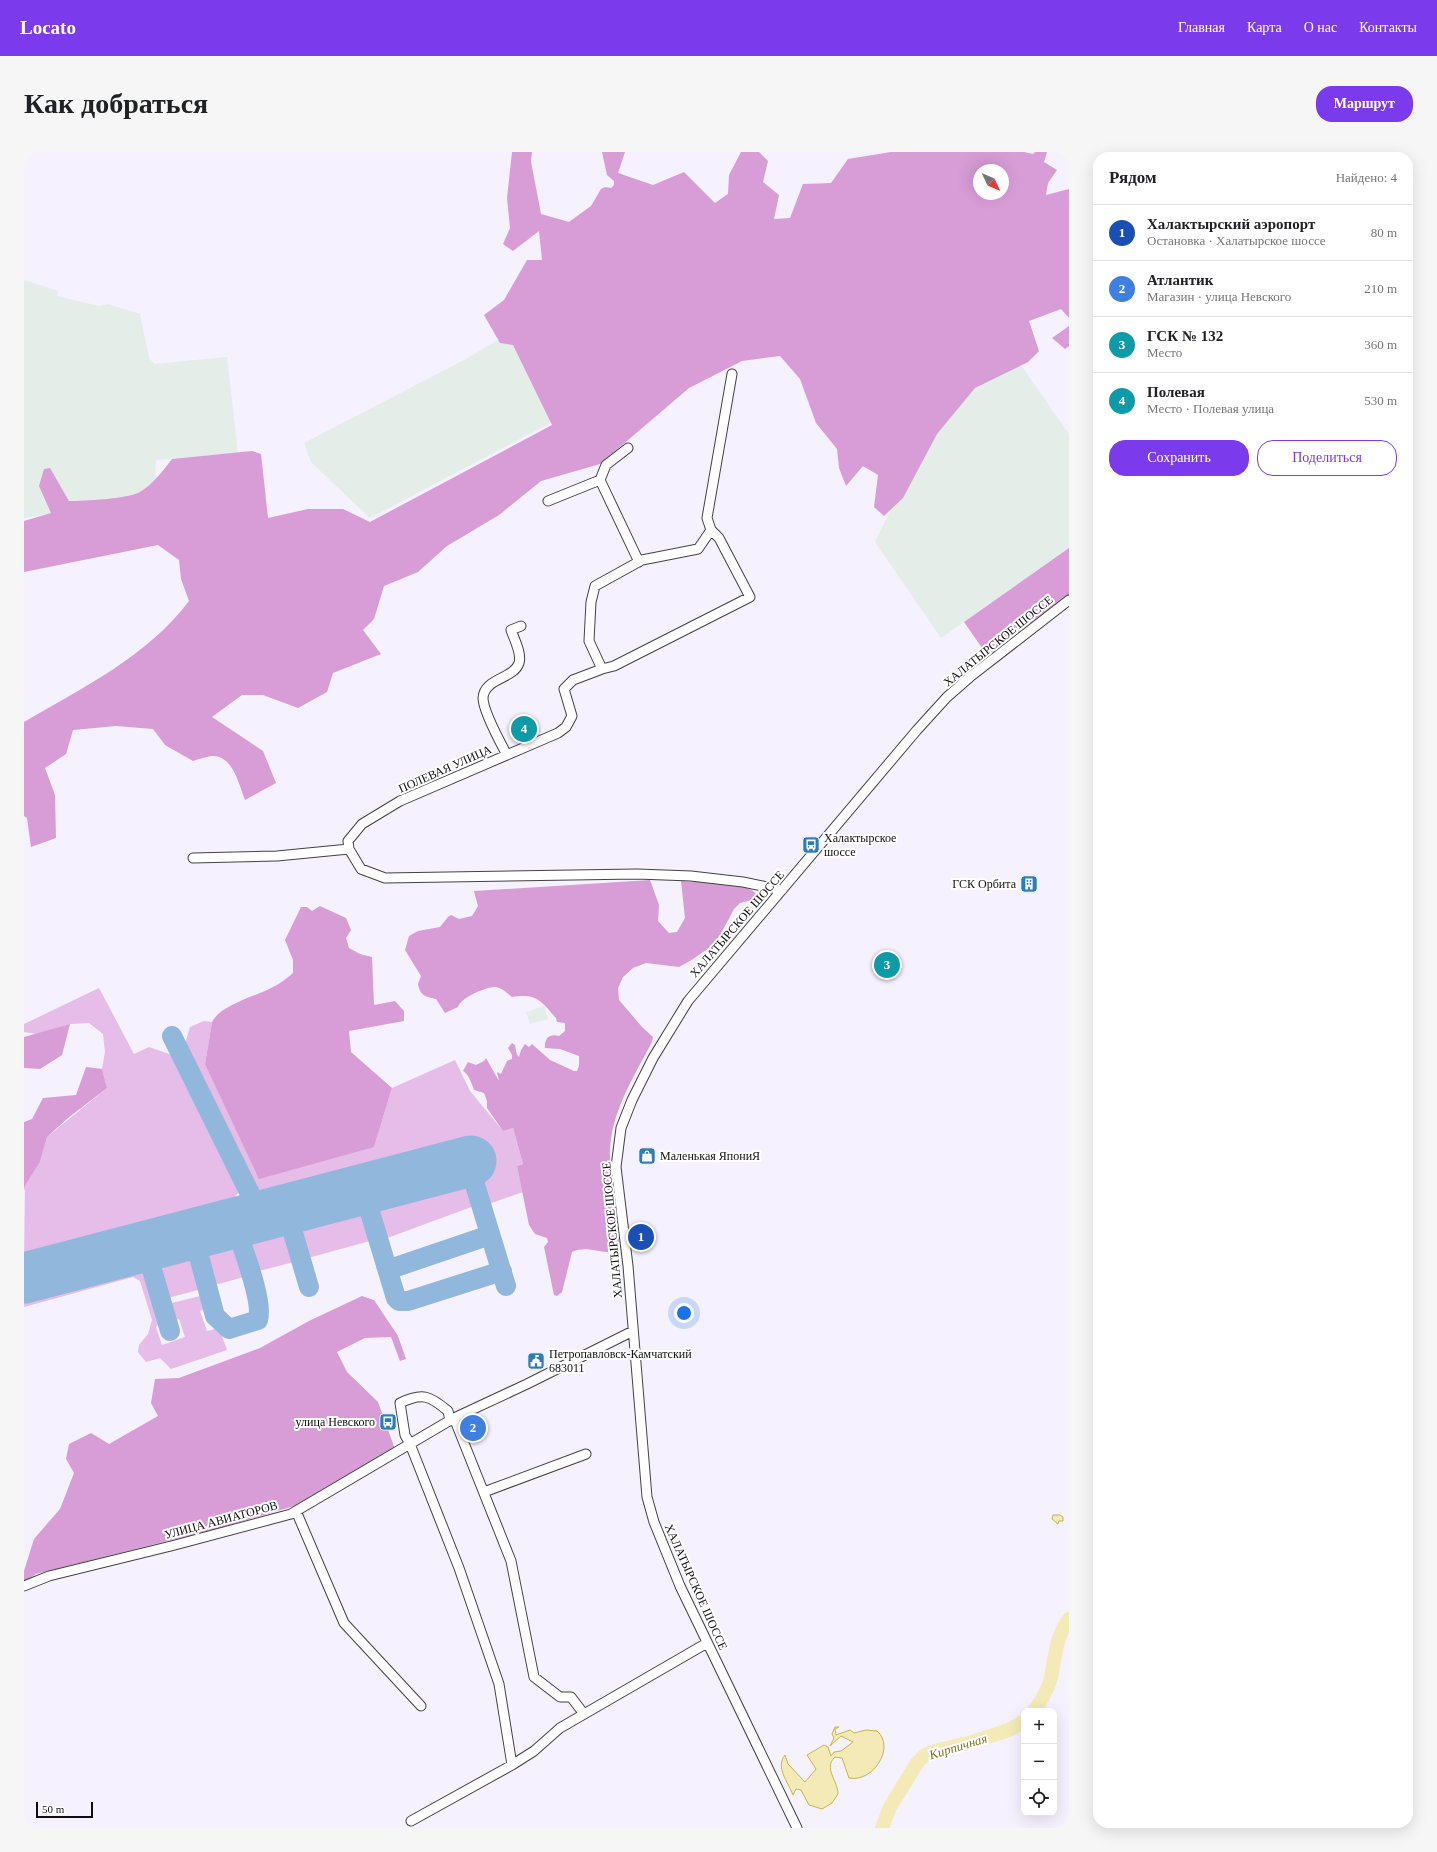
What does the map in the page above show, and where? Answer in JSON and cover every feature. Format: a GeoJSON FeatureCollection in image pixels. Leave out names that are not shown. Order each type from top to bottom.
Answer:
{"type":"FeatureCollection","features":[{"type":"Feature","properties":{"kind":"street"},"geometry":{"type":"LineString","coordinates":[[711,530],[698,549],[639,562],[595,586],[591,602],[589,641],[602,669],[614,666],[750,597],[719,538],[711,530],[707,518],[732,374]]}},
{"type":"Feature","properties":{"kind":"street"},"geometry":{"type":"LineString","coordinates":[[548,501],[600,480],[606,465],[628,448]]}},
{"type":"Feature","properties":{"kind":"street"},"geometry":{"type":"LineString","coordinates":[[600,480],[639,562]]}},
{"type":"Feature","properties":{"kind":"street","name":"ХАЛАТЫРСКОЕ ШОССЕ"},"geometry":{"type":"LineString","coordinates":[[797,1828],[707,1643],[666,1554],[647,1498],[628,1270],[616,1167],[618,1147],[625,1115],[653,1058],[688,1001],[852,807],[947,697],[970,677],[1069,600]]}},
{"type":"Feature","properties":{"kind":"street"},"geometry":{"type":"LineString","coordinates":[[506,755],[488,717],[483,698],[486,691],[493,683],[513,671],[519,663],[519,656],[511,630],[521,626]]}},
{"type":"Feature","properties":{"kind":"street","name":"ПОЛЕВАЯ УЛИЦА"},"geometry":{"type":"LineString","coordinates":[[348,849],[348,841],[362,824],[400,801],[558,733],[566,727],[572,716],[564,689],[573,680],[602,669]]}},
{"type":"Feature","properties":{"kind":"street"},"geometry":{"type":"LineString","coordinates":[[193,858],[277,856],[348,849],[362,869],[386,878],[637,874],[691,876],[736,881],[782,890]]}},
{"type":"Feature","properties":{"kind":"street"},"geometry":{"type":"LineString","coordinates":[[410,1444],[452,1420],[632,1331]]}},
{"type":"Feature","properties":{"kind":"street"},"geometry":{"type":"LineString","coordinates":[[512,1765],[499,1684],[459,1568],[410,1444],[405,1435],[400,1403],[415,1396],[432,1398],[448,1411],[484,1492],[511,1561],[534,1677],[560,1697],[571,1697],[584,1714]]}},
{"type":"Feature","properties":{"kind":"street","name":"УЛИЦА АВИАТОРОВ"},"geometry":{"type":"LineString","coordinates":[[26,1581],[175,1545],[296,1511],[410,1444]]}},
{"type":"Feature","properties":{"kind":"street"},"geometry":{"type":"LineString","coordinates":[[484,1492],[586,1454]]}},
{"type":"Feature","properties":{"kind":"street"},"geometry":{"type":"LineString","coordinates":[[296,1511],[344,1623],[421,1706]]}},
{"type":"Feature","properties":{"kind":"street"},"geometry":{"type":"LineString","coordinates":[[411,1821],[512,1765],[534,1751],[560,1728],[707,1643]]}},
{"type":"Feature","properties":{"kind":"shaded area"},"geometry":{"type":"Polygon","coordinates":[[[512,152],[532,152],[531,162],[541,214],[569,222],[591,206],[601,189],[605,187],[611,188],[614,185],[614,181],[607,175],[602,152],[625,152],[618,173],[653,185],[684,172],[715,203],[728,194],[729,175],[741,152],[759,152],[768,161],[763,182],[779,195],[774,219],[790,218],[803,184],[831,183],[848,159],[891,152],[1024,152],[1033,154],[1035,152],[1047,152],[1044,162],[1057,170],[1048,183],[1046,195],[1069,189],[1069,318],[1061,309],[1029,321],[1039,351],[1028,362],[975,388],[937,434],[903,498],[884,516],[874,507],[878,475],[863,466],[846,486],[839,468],[837,449],[816,423],[800,379],[780,356],[742,361],[689,388],[600,464],[541,481],[499,515],[447,546],[418,572],[384,586],[374,619],[363,630],[381,654],[333,673],[327,692],[298,708],[263,695],[242,695],[212,717],[263,751],[276,783],[245,800],[234,772],[225,760],[219,757],[211,756],[193,761],[165,745],[153,729],[116,726],[73,730],[66,754],[45,768],[55,795],[56,838],[31,847],[27,818],[24,816],[24,722],[91,683],[134,654],[173,621],[189,601],[181,579],[179,560],[158,545],[24,572],[24,521],[51,513],[39,486],[44,469],[50,468],[69,501],[85,501],[126,496],[140,492],[161,473],[172,459],[252,451],[261,454],[268,518],[308,509],[343,509],[370,522],[552,425],[513,345],[500,343],[484,315],[504,300],[527,260],[542,260],[539,231],[513,251],[503,244],[510,228],[507,198],[512,152]]]}},
{"type":"Feature","properties":{"kind":"shaded area"},"geometry":{"type":"Polygon","coordinates":[[[24,280],[58,291],[57,296],[99,306],[108,304],[140,314],[149,358],[154,364],[227,357],[238,453],[156,460],[155,473],[160,487],[53,518],[43,515],[24,518],[24,280]]]}},
{"type":"Feature","properties":{"kind":"shaded area"},"geometry":{"type":"Polygon","coordinates":[[[1069,326],[1069,346],[1065,349],[1052,338],[1069,326]]]}},
{"type":"Feature","properties":{"kind":"shaded area"},"geometry":{"type":"Polygon","coordinates":[[[516,329],[560,418],[370,518],[311,462],[304,443],[466,359],[516,329]]]}},
{"type":"Feature","properties":{"kind":"shaded area"},"geometry":{"type":"Polygon","coordinates":[[[1016,358],[1069,434],[1069,548],[941,638],[875,542],[938,411],[1016,358]]]}},
{"type":"Feature","properties":{"kind":"shaded area"},"geometry":{"type":"Polygon","coordinates":[[[1069,548],[1069,595],[987,655],[964,622],[1069,548]]]}},
{"type":"Feature","properties":{"kind":"shaded area"},"geometry":{"type":"Polygon","coordinates":[[[650,880],[659,905],[658,921],[669,933],[677,932],[685,918],[681,881],[734,885],[752,890],[756,894],[752,900],[740,903],[734,909],[718,939],[709,948],[690,961],[679,967],[646,963],[633,968],[623,977],[618,988],[619,1000],[642,1027],[653,1037],[652,1042],[623,1098],[617,1113],[610,1143],[610,1159],[618,1225],[619,1247],[618,1250],[614,1252],[584,1249],[572,1252],[562,1292],[557,1296],[554,1295],[544,1247],[548,1242],[547,1238],[535,1234],[529,1225],[517,1166],[523,1164],[513,1128],[503,1131],[487,1108],[487,1101],[484,1093],[474,1090],[468,1076],[463,1071],[468,1062],[476,1065],[484,1061],[486,1058],[499,1081],[497,1072],[501,1074],[507,1061],[512,1059],[512,1055],[508,1048],[512,1043],[515,1045],[517,1055],[519,1057],[525,1044],[529,1047],[532,1044],[550,1060],[577,1071],[579,1066],[579,1056],[560,1049],[545,1048],[548,1037],[553,1035],[559,1036],[565,1031],[565,1023],[557,1022],[556,1018],[546,1007],[533,997],[512,997],[496,987],[487,988],[474,993],[464,1000],[458,1007],[445,1013],[436,999],[427,997],[420,991],[418,984],[421,976],[405,950],[409,936],[418,931],[440,927],[451,915],[459,919],[472,916],[478,906],[474,891],[650,880]]]}},
{"type":"Feature","properties":{"kind":"shaded area"},"geometry":{"type":"Polygon","coordinates":[[[320,906],[346,918],[351,930],[346,938],[349,948],[360,954],[372,957],[374,1005],[395,1001],[404,1011],[404,1021],[349,1031],[351,1052],[392,1088],[374,1147],[259,1179],[205,1064],[212,1022],[216,1016],[231,1006],[276,986],[293,973],[293,960],[285,940],[301,907],[307,907],[312,911],[320,906]]]}},
{"type":"Feature","properties":{"kind":"shaded area"},"geometry":{"type":"Polygon","coordinates":[[[99,988],[134,1054],[149,1047],[172,1055],[238,1183],[238,1193],[228,1205],[24,1260],[25,1186],[40,1162],[47,1137],[107,1088],[102,1069],[105,1052],[103,1034],[89,1023],[70,1024],[37,1034],[24,1032],[24,1024],[99,988]]]}},
{"type":"Feature","properties":{"kind":"shaded area"},"geometry":{"type":"Polygon","coordinates":[[[544,1006],[548,1019],[530,1024],[526,1012],[544,1006]]]}},
{"type":"Feature","properties":{"kind":"shaded area"},"geometry":{"type":"Polygon","coordinates":[[[204,1021],[212,1022],[205,1064],[374,1147],[392,1088],[455,1060],[470,1091],[503,1131],[513,1128],[523,1164],[517,1166],[523,1192],[486,1205],[467,1144],[265,1198],[252,1188],[184,1047],[190,1027],[204,1021]]]}},
{"type":"Feature","properties":{"kind":"shaded area"},"geometry":{"type":"Polygon","coordinates":[[[70,1024],[62,1055],[40,1069],[24,1068],[24,1037],[70,1024]]]}},
{"type":"Feature","properties":{"kind":"shaded area"},"geometry":{"type":"Polygon","coordinates":[[[86,1067],[102,1069],[107,1088],[68,1118],[47,1137],[40,1162],[25,1186],[24,1191],[24,1122],[32,1119],[43,1098],[76,1095],[86,1067]]]}},
{"type":"Feature","properties":{"kind":"shaded area"},"geometry":{"type":"Polygon","coordinates":[[[467,1180],[474,1206],[382,1240],[373,1205],[467,1180]]]}},
{"type":"Feature","properties":{"kind":"shaded area"},"geometry":{"type":"Polygon","coordinates":[[[361,1208],[370,1241],[308,1258],[299,1224],[361,1208]]]}},
{"type":"Feature","properties":{"kind":"shaded area"},"geometry":{"type":"Polygon","coordinates":[[[286,1228],[294,1262],[255,1272],[246,1238],[286,1228]]]}},
{"type":"Feature","properties":{"kind":"shaded area"},"geometry":{"type":"Polygon","coordinates":[[[235,1241],[244,1277],[211,1286],[201,1250],[235,1241]]]}},
{"type":"Feature","properties":{"kind":"shaded area"},"geometry":{"type":"Polygon","coordinates":[[[193,1252],[202,1289],[164,1299],[154,1262],[193,1252]]]}},
{"type":"Feature","properties":{"kind":"shaded area"},"geometry":{"type":"Polygon","coordinates":[[[145,1265],[161,1316],[161,1321],[156,1327],[162,1345],[185,1337],[179,1319],[172,1321],[168,1304],[204,1295],[208,1308],[200,1311],[207,1331],[219,1328],[227,1350],[171,1369],[160,1358],[146,1362],[138,1352],[139,1345],[148,1334],[152,1320],[140,1281],[133,1277],[24,1307],[24,1297],[145,1265]]]}},
{"type":"Feature","properties":{"kind":"shaded area"},"geometry":{"type":"Polygon","coordinates":[[[362,1296],[374,1300],[398,1336],[406,1359],[400,1361],[391,1337],[365,1338],[337,1352],[347,1372],[378,1402],[396,1452],[294,1506],[227,1526],[36,1574],[24,1582],[24,1571],[34,1539],[60,1509],[74,1473],[66,1459],[69,1444],[91,1433],[109,1444],[158,1416],[151,1403],[155,1379],[179,1378],[260,1348],[309,1321],[362,1296]]]}},
{"type":"Feature","properties":{"kind":"shaded area"},"geometry":{"type":"Polygon","coordinates":[[[1053,1515],[1060,1515],[1063,1517],[1063,1521],[1059,1521],[1058,1524],[1052,1519],[1053,1515]]]}},
{"type":"Feature","properties":{"kind":"shaded area"},"geometry":{"type":"Polygon","coordinates":[[[835,1727],[839,1727],[835,1729],[836,1735],[850,1730],[854,1733],[866,1730],[877,1731],[882,1738],[884,1746],[883,1754],[873,1770],[858,1778],[849,1778],[842,1758],[835,1757],[830,1766],[838,1794],[832,1803],[822,1809],[809,1805],[801,1790],[796,1789],[793,1795],[783,1775],[781,1764],[785,1755],[788,1764],[805,1782],[816,1769],[807,1755],[824,1745],[828,1747],[831,1756],[834,1752],[841,1751],[853,1742],[841,1736],[830,1746],[834,1738],[832,1734],[835,1727]]]}},
{"type":"Feature","properties":{"kind":"waterway","name":"Кирпичная"},"geometry":{"type":"LineString","coordinates":[[1036,1708],[1050,1682],[1061,1632],[1069,1619]]}},
{"type":"Feature","properties":{"kind":"waterway","name":"Кирпичная"},"geometry":{"type":"LineString","coordinates":[[882,1828],[890,1807],[917,1763],[924,1756],[931,1752],[972,1742],[1009,1730],[1021,1723]]}},
{"type":"Feature","properties":{"kind":"taxiway"},"geometry":{"type":"LineString","coordinates":[[172,1036],[261,1216]]}},
{"type":"Feature","properties":{"kind":"taxiway"},"geometry":{"type":"LineString","coordinates":[[468,1162],[506,1286]]}},
{"type":"Feature","properties":{"kind":"taxiway"},"geometry":{"type":"LineString","coordinates":[[363,1189],[396,1298],[399,1301],[408,1301],[502,1271]]}},
{"type":"Feature","properties":{"kind":"taxiway"},"geometry":{"type":"LineString","coordinates":[[286,1209],[309,1287]]}},
{"type":"Feature","properties":{"kind":"taxiway"},"geometry":{"type":"LineString","coordinates":[[193,1234],[215,1316],[229,1329],[258,1320],[259,1311],[255,1286],[234,1222]]}},
{"type":"Feature","properties":{"kind":"taxiway"},"geometry":{"type":"LineString","coordinates":[[386,1266],[393,1268],[490,1235]]}},
{"type":"Feature","properties":{"kind":"taxiway"},"geometry":{"type":"LineString","coordinates":[[145,1246],[170,1331]]}},
{"type":"Feature","properties":{"kind":"runway"},"geometry":{"type":"LineString","coordinates":[[24,1278],[471,1161]]}},
{"type":"Feature","properties":{"kind":"place","name":"Полевая"},"geometry":{"type":"Point","coordinates":[524,729]}},
{"type":"Feature","properties":{"kind":"place","name":"Халактырское шоссе"},"geometry":{"type":"Point","coordinates":[811,845]}},
{"type":"Feature","properties":{"kind":"place","name":"ГСК Орбита"},"geometry":{"type":"Point","coordinates":[1029,884]}},
{"type":"Feature","properties":{"kind":"place","name":"ГСК № 132"},"geometry":{"type":"Point","coordinates":[887,965]}},
{"type":"Feature","properties":{"kind":"place","name":"Маленькая ЯпониЯ"},"geometry":{"type":"Point","coordinates":[647,1156]}},
{"type":"Feature","properties":{"kind":"place","name":"Халактырский аэропорт"},"geometry":{"type":"Point","coordinates":[641,1237]}},
{"type":"Feature","properties":{"kind":"place","name":"Петропавловск-Камчатский 683011"},"geometry":{"type":"Point","coordinates":[536,1361]}},
{"type":"Feature","properties":{"kind":"place","name":"улица Невского"},"geometry":{"type":"Point","coordinates":[388,1422]}},
{"type":"Feature","properties":{"kind":"place","name":"Атлантик"},"geometry":{"type":"Point","coordinates":[473,1428]}}]}
